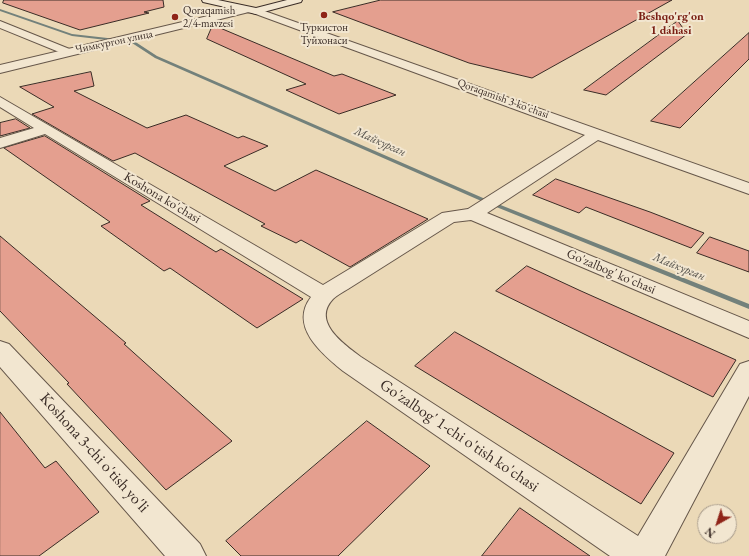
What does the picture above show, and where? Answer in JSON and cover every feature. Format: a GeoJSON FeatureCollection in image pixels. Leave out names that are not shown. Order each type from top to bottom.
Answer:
{"type":"FeatureCollection","features":[{"type":"Feature","properties":{"kind":"street","name":"Qoraqamish 3-ko'chasi"},"geometry":{"type":"LineString","coordinates":[[206,0],[252,10]]}},
{"type":"Feature","properties":{"kind":"street","name":"Qoraqamish 3-ko'chasi"},"geometry":{"type":"LineString","coordinates":[[220,0],[252,10],[749,189]]}},
{"type":"Feature","properties":{"kind":"street"},"geometry":{"type":"LineString","coordinates":[[252,10],[283,0]]}},
{"type":"Feature","properties":{"kind":"street"},"geometry":{"type":"LineString","coordinates":[[252,10],[298,0]]}},
{"type":"Feature","properties":{"kind":"street","name":"Чимкургон улица"},"geometry":{"type":"LineString","coordinates":[[0,69],[118,40],[160,31],[176,30],[252,10]]}},
{"type":"Feature","properties":{"kind":"street"},"geometry":{"type":"LineString","coordinates":[[0,24],[68,52]]}},
{"type":"Feature","properties":{"kind":"street","name":"Koshona ko'chasi"},"geometry":{"type":"LineString","coordinates":[[0,101],[324,295]]}},
{"type":"Feature","properties":{"kind":"street"},"geometry":{"type":"LineString","coordinates":[[0,143],[46,129]]}},
{"type":"Feature","properties":{"kind":"street"},"geometry":{"type":"LineString","coordinates":[[324,295],[449,217],[486,205],[597,134]]}},
{"type":"Feature","properties":{"kind":"street","name":"Go'zalbog' ko'chasi"},"geometry":{"type":"LineString","coordinates":[[486,205],[749,330]]}},
{"type":"Feature","properties":{"kind":"street","name":"Go'zalbog' 1-chi o'tish ko'chasi"},"geometry":{"type":"LineString","coordinates":[[324,295],[314,309],[318,331],[328,345],[352,364],[639,556]]}},
{"type":"Feature","properties":{"kind":"street","name":"Koshona 3-chi o'tish yo'li"},"geometry":{"type":"LineString","coordinates":[[0,350],[188,556]]}},
{"type":"Feature","properties":{"kind":"street"},"geometry":{"type":"LineString","coordinates":[[646,556],[749,371]]}},
{"type":"Feature","properties":{"kind":"building"},"geometry":{"type":"Polygon","coordinates":[[[4,0],[163,0],[164,7],[144,12],[149,13],[80,30],[3,3],[4,0]]]}},
{"type":"Feature","properties":{"kind":"building"},"geometry":{"type":"Polygon","coordinates":[[[381,0],[672,0],[532,78],[469,63],[333,12],[381,0]]]}},
{"type":"Feature","properties":{"kind":"building"},"geometry":{"type":"Polygon","coordinates":[[[678,21],[687,34],[606,95],[584,90],[678,21]]]}},
{"type":"Feature","properties":{"kind":"building"},"geometry":{"type":"Polygon","coordinates":[[[213,25],[334,76],[342,74],[396,95],[339,114],[286,90],[306,84],[207,39],[213,25]]]}},
{"type":"Feature","properties":{"kind":"building"},"geometry":{"type":"Polygon","coordinates":[[[749,33],[749,59],[680,128],[651,121],[749,33]]]}},
{"type":"Feature","properties":{"kind":"building"},"geometry":{"type":"Polygon","coordinates":[[[91,72],[94,86],[74,91],[147,128],[186,115],[238,138],[243,136],[268,146],[224,166],[275,191],[316,170],[428,219],[350,267],[301,240],[296,243],[261,226],[265,224],[135,153],[113,161],[32,114],[54,107],[20,87],[91,72]]]}},
{"type":"Feature","properties":{"kind":"building"},"geometry":{"type":"Polygon","coordinates":[[[16,119],[30,128],[0,136],[0,123],[16,119]]]}},
{"type":"Feature","properties":{"kind":"building"},"geometry":{"type":"Polygon","coordinates":[[[45,136],[150,201],[141,205],[216,252],[221,249],[303,299],[257,328],[170,268],[164,271],[101,226],[110,222],[4,148],[45,136]]]}},
{"type":"Feature","properties":{"kind":"building"},"geometry":{"type":"Polygon","coordinates":[[[556,179],[650,212],[704,233],[691,248],[586,207],[579,213],[533,195],[556,179]]]}},
{"type":"Feature","properties":{"kind":"building"},"geometry":{"type":"Polygon","coordinates":[[[0,236],[126,343],[124,344],[232,441],[166,490],[67,384],[69,383],[0,311],[0,236]]]}},
{"type":"Feature","properties":{"kind":"building"},"geometry":{"type":"Polygon","coordinates":[[[710,237],[749,251],[749,272],[697,253],[710,237]]]}},
{"type":"Feature","properties":{"kind":"building"},"geometry":{"type":"Polygon","coordinates":[[[527,266],[736,360],[713,397],[496,291],[527,266]]]}},
{"type":"Feature","properties":{"kind":"building"},"geometry":{"type":"Polygon","coordinates":[[[455,332],[674,453],[641,504],[415,366],[455,332]]]}},
{"type":"Feature","properties":{"kind":"building"},"geometry":{"type":"Polygon","coordinates":[[[0,412],[45,468],[56,461],[99,512],[39,556],[0,556],[0,412]]]}},
{"type":"Feature","properties":{"kind":"building"},"geometry":{"type":"Polygon","coordinates":[[[367,421],[430,466],[338,556],[241,556],[226,541],[367,421]]]}},
{"type":"Feature","properties":{"kind":"building"},"geometry":{"type":"Polygon","coordinates":[[[520,508],[590,556],[482,556],[520,508]]]}},
{"type":"Feature","properties":{"kind":"waterway","name":"Майкурган"},"geometry":{"type":"LineString","coordinates":[[0,10],[72,35],[133,42],[156,57],[481,199],[749,307]]}},
{"type":"Feature","properties":{"kind":"place","name":"Туркистон Туйхонаси"},"geometry":{"type":"Point","coordinates":[324,15]}},
{"type":"Feature","properties":{"kind":"place","name":"Qoraqamish 2/4-mavzesi"},"geometry":{"type":"Point","coordinates":[175,17]}},
{"type":"Feature","properties":{"kind":"district","name":"Beshqo'rg'on 1 dahasi"},"geometry":{"type":"Point","coordinates":[671,24]}}]}
